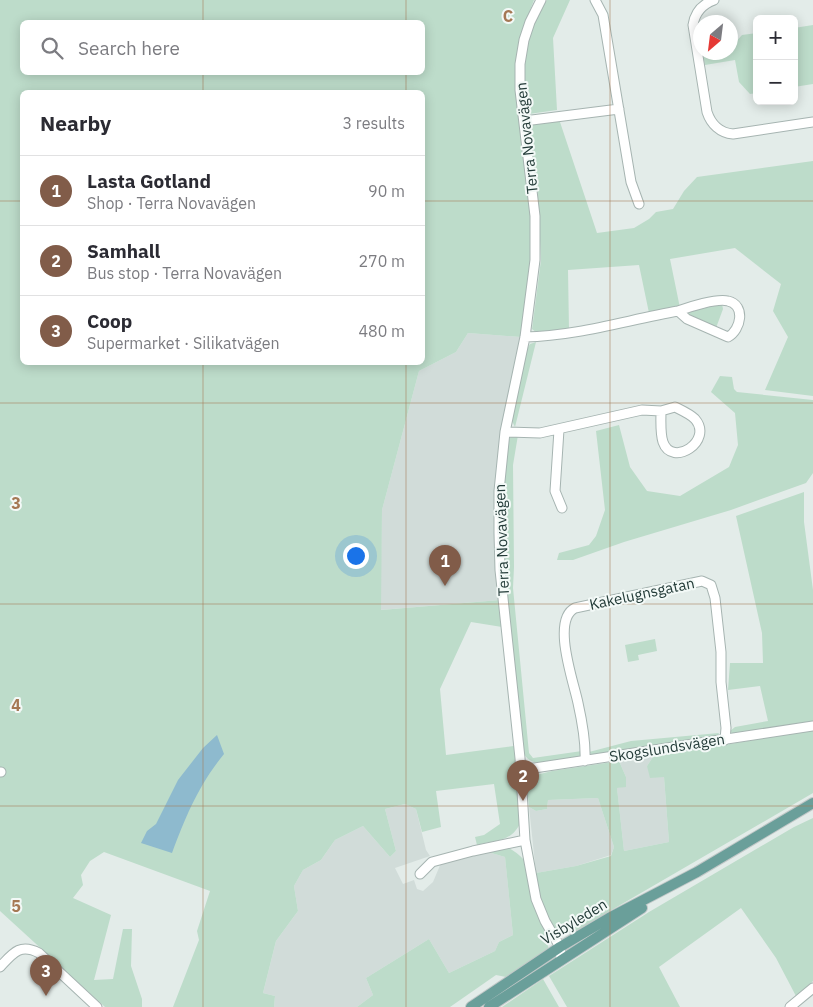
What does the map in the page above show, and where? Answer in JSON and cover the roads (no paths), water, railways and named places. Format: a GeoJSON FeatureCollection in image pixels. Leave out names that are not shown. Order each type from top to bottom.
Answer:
{"type":"FeatureCollection","features":[{"type":"Feature","properties":{"kind":"main road","name":"Visbyleden"},"geometry":{"type":"LineString","coordinates":[[471,1007],[560,947],[609,918],[697,872],[813,803]]}},
{"type":"Feature","properties":{"kind":"main road","name":"Visbyleden"},"geometry":{"type":"LineString","coordinates":[[749,842],[813,811]]}},
{"type":"Feature","properties":{"kind":"main road","name":"Visbyleden"},"geometry":{"type":"LineString","coordinates":[[489,1007],[697,872]]}},
{"type":"Feature","properties":{"kind":"street","name":"Terra Novavägen"},"geometry":{"type":"LineString","coordinates":[[541,0],[530,22],[524,40],[520,64],[520,90],[535,216],[535,260],[525,337],[505,432],[499,491],[500,570],[521,770],[525,840],[536,899],[545,921],[560,947],[561,960]]}},
{"type":"Feature","properties":{"kind":"street"},"geometry":{"type":"LineString","coordinates":[[595,0],[603,15],[632,182],[639,204]]}},
{"type":"Feature","properties":{"kind":"street"},"geometry":{"type":"LineString","coordinates":[[714,0],[703,6],[694,18],[707,112],[713,125],[728,134],[733,134],[813,122]]}},
{"type":"Feature","properties":{"kind":"street"},"geometry":{"type":"LineString","coordinates":[[524,121],[619,109]]}},
{"type":"Feature","properties":{"kind":"street"},"geometry":{"type":"LineString","coordinates":[[525,337],[608,327],[646,317],[729,301],[740,312],[741,319],[737,331],[728,337],[687,319],[678,312]]}},
{"type":"Feature","properties":{"kind":"street"},"geometry":{"type":"LineString","coordinates":[[505,432],[540,433],[642,410],[661,411],[675,407],[694,417],[699,424],[700,430],[697,442],[687,451],[679,453],[666,449],[662,441],[661,411]]}},
{"type":"Feature","properties":{"kind":"street"},"geometry":{"type":"LineString","coordinates":[[559,430],[555,491],[562,508]]}},
{"type":"Feature","properties":{"kind":"street","name":"Kakelugnsgatan"},"geometry":{"type":"LineString","coordinates":[[585,761],[586,749],[581,716],[568,667],[564,621],[568,613],[575,608],[702,581],[712,585],[715,598],[721,652],[721,682],[726,728],[725,740]]}},
{"type":"Feature","properties":{"kind":"street","name":"Skogslundsvägen"},"geometry":{"type":"LineString","coordinates":[[521,770],[813,726]]}},
{"type":"Feature","properties":{"kind":"street"},"geometry":{"type":"LineString","coordinates":[[420,874],[432,862],[525,840]]}},
{"type":"Feature","properties":{"kind":"street"},"geometry":{"type":"LineString","coordinates":[[0,967],[12,954],[21,949],[30,948],[39,953],[97,1007]]}},
{"type":"Feature","properties":{"kind":"street"},"geometry":{"type":"LineString","coordinates":[[790,1007],[813,988]]}},
{"type":"Feature","properties":{"kind":"water"},"geometry":{"type":"Polygon","coordinates":[[[217,735],[224,754],[207,778],[194,802],[182,826],[172,853],[141,843],[147,831],[156,824],[178,780],[203,748],[217,735]]]}},
{"type":"Feature","properties":{"kind":"place","name":"Lasta Gotland"},"geometry":{"type":"Point","coordinates":[445,586]}},
{"type":"Feature","properties":{"kind":"place","name":"Samhall"},"geometry":{"type":"Point","coordinates":[523,801]}},
{"type":"Feature","properties":{"kind":"place","name":"Coop"},"geometry":{"type":"Point","coordinates":[46,996]}}]}
